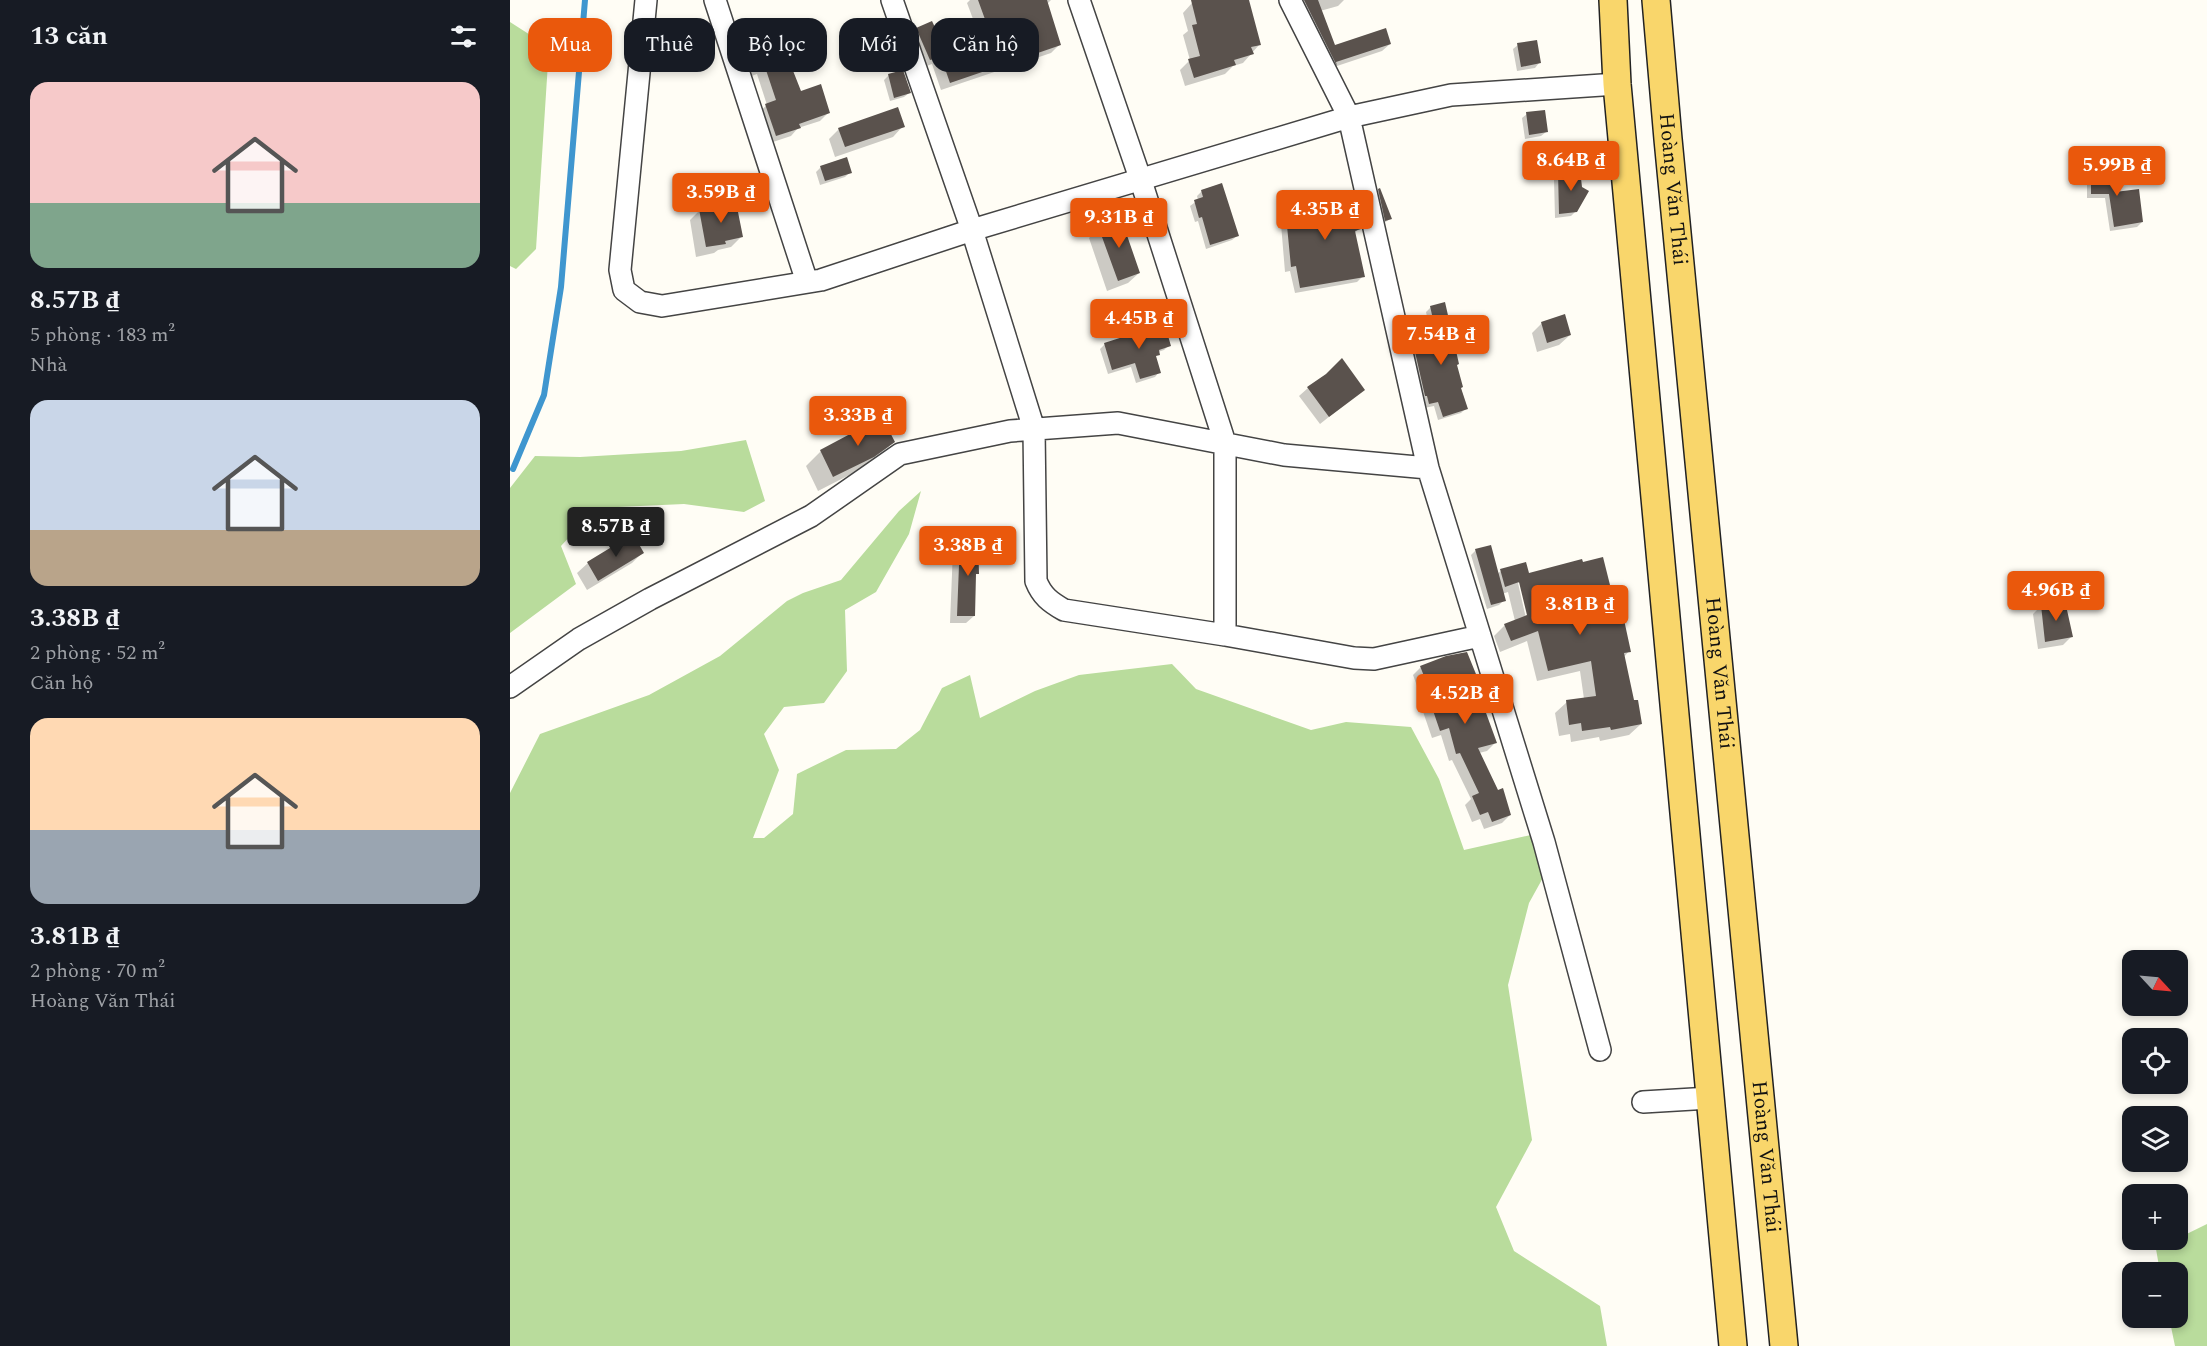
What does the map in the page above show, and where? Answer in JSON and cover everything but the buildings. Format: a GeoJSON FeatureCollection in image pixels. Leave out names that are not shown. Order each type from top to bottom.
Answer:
{"type":"FeatureCollection","features":[{"type":"Feature","properties":{"kind":"main road"},"geometry":{"type":"LineString","coordinates":[[1613,0],[1617,84],[1733,1346]]}},
{"type":"Feature","properties":{"kind":"main road","name":"Hoàng Văn Thái"},"geometry":{"type":"LineString","coordinates":[[1656,0],[1784,1346]]}},
{"type":"Feature","properties":{"kind":"main road"},"geometry":{"type":"LineString","coordinates":[[1617,84],[1662,80]]}},
{"type":"Feature","properties":{"kind":"street"},"geometry":{"type":"LineString","coordinates":[[646,0],[620,270],[624,290],[640,302],[662,306],[821,280],[1140,178],[1349,117],[1451,95],[1617,84]]}},
{"type":"Feature","properties":{"kind":"street"},"geometry":{"type":"LineString","coordinates":[[716,0],[807,282]]}},
{"type":"Feature","properties":{"kind":"street"},"geometry":{"type":"LineString","coordinates":[[892,0],[972,230],[1034,429],[1036,581],[1042,594],[1051,603],[1064,610],[1354,658],[1374,659],[1480,636]]}},
{"type":"Feature","properties":{"kind":"street"},"geometry":{"type":"LineString","coordinates":[[1079,0],[1140,178],[1225,443],[1225,635]]}},
{"type":"Feature","properties":{"kind":"street"},"geometry":{"type":"LineString","coordinates":[[1290,0],[1349,117],[1428,468],[1545,842],[1600,1050]]}},
{"type":"Feature","properties":{"kind":"street"},"geometry":{"type":"LineString","coordinates":[[510,687],[579,639],[650,599],[811,516],[900,454],[1010,431],[1118,423],[1284,455],[1428,468]]}},
{"type":"Feature","properties":{"kind":"street"},"geometry":{"type":"LineString","coordinates":[[1643,1102],[1710,1098]]}},
{"type":"Feature","properties":{"kind":"green space"},"geometry":{"type":"Polygon","coordinates":[[[510,22],[528,34],[528,72],[547,72],[536,249],[516,269],[510,266],[510,22]]]}},
{"type":"Feature","properties":{"kind":"green space"},"geometry":{"type":"Polygon","coordinates":[[[746,440],[765,501],[744,512],[684,504],[596,508],[561,546],[576,584],[510,633],[510,488],[535,456],[580,457],[681,451],[746,440]]]}},
{"type":"Feature","properties":{"kind":"green space"},"geometry":{"type":"Polygon","coordinates":[[[921,491],[909,534],[876,592],[845,610],[847,671],[824,703],[784,707],[764,734],[779,770],[753,838],[764,838],[793,814],[797,774],[846,750],[896,749],[920,730],[942,688],[970,675],[980,718],[1035,691],[1079,675],[1172,664],[1196,689],[1311,730],[1346,722],[1411,727],[1439,779],[1464,850],[1531,835],[1550,865],[1529,903],[1508,985],[1532,1140],[1496,1207],[1514,1251],[1600,1306],[1607,1346],[510,1346],[510,793],[540,734],[649,695],[720,656],[787,601],[841,580],[899,511],[921,491]]]}},
{"type":"Feature","properties":{"kind":"green space"},"geometry":{"type":"Polygon","coordinates":[[[2207,1224],[2207,1346],[2175,1346],[2171,1328],[2188,1328],[2188,1262],[2158,1262],[2156,1250],[2188,1250],[2188,1233],[2207,1224]]]}},
{"type":"Feature","properties":{"kind":"waterway"},"geometry":{"type":"LineString","coordinates":[[513,469],[544,395],[561,287],[585,0]]}}]}
